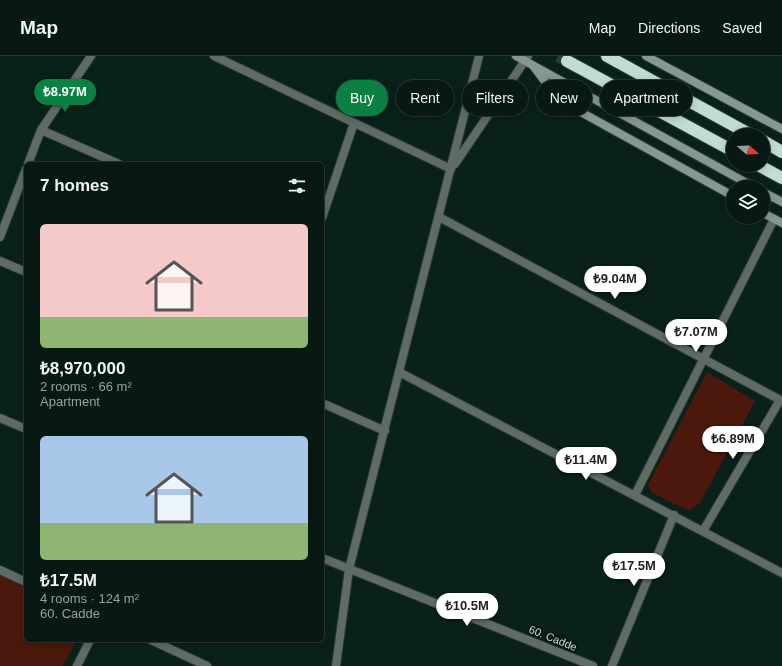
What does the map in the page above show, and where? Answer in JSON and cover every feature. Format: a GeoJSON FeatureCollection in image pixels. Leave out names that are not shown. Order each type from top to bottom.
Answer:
{"type":"FeatureCollection","features":[{"type":"Feature","properties":{"kind":"highway"},"geometry":{"type":"LineString","coordinates":[[607,56],[738,128]]}},
{"type":"Feature","properties":{"kind":"highway"},"geometry":{"type":"LineString","coordinates":[[567,61],[726,147]]}},
{"type":"Feature","properties":{"kind":"highway"},"geometry":{"type":"LineString","coordinates":[[770,145],[782,152]]}},
{"type":"Feature","properties":{"kind":"highway"},"geometry":{"type":"LineString","coordinates":[[770,172],[782,178]]}},
{"type":"Feature","properties":{"kind":"street"},"geometry":{"type":"LineString","coordinates":[[29,162],[41,130],[91,56]]}},
{"type":"Feature","properties":{"kind":"street"},"geometry":{"type":"LineString","coordinates":[[214,56],[451,169]]}},
{"type":"Feature","properties":{"kind":"street"},"geometry":{"type":"LineString","coordinates":[[336,666],[349,569],[479,56]]}},
{"type":"Feature","properties":{"kind":"street"},"geometry":{"type":"LineString","coordinates":[[516,56],[529,61],[742,180]]}},
{"type":"Feature","properties":{"kind":"street"},"geometry":{"type":"LineString","coordinates":[[646,56],[782,129]]}},
{"type":"Feature","properties":{"kind":"street"},"geometry":{"type":"LineString","coordinates":[[451,169],[529,61]]}},
{"type":"Feature","properties":{"kind":"street"},"geometry":{"type":"LineString","coordinates":[[529,61],[559,100],[726,192]]}},
{"type":"Feature","properties":{"kind":"street"},"geometry":{"type":"LineString","coordinates":[[324,212],[354,123]]}},
{"type":"Feature","properties":{"kind":"street"},"geometry":{"type":"LineString","coordinates":[[41,130],[114,162]]}},
{"type":"Feature","properties":{"kind":"street"},"geometry":{"type":"LineString","coordinates":[[0,237],[24,174]]}},
{"type":"Feature","properties":{"kind":"street"},"geometry":{"type":"LineString","coordinates":[[770,196],[782,202]]}},
{"type":"Feature","properties":{"kind":"street"},"geometry":{"type":"LineString","coordinates":[[770,216],[782,223]]}},
{"type":"Feature","properties":{"kind":"street"},"geometry":{"type":"LineString","coordinates":[[439,217],[781,401],[703,531]]}},
{"type":"Feature","properties":{"kind":"street"},"geometry":{"type":"LineString","coordinates":[[635,495],[774,218]]}},
{"type":"Feature","properties":{"kind":"street"},"geometry":{"type":"LineString","coordinates":[[0,261],[24,271]]}},
{"type":"Feature","properties":{"kind":"street"},"geometry":{"type":"LineString","coordinates":[[400,372],[782,573]]}},
{"type":"Feature","properties":{"kind":"street"},"geometry":{"type":"LineString","coordinates":[[324,404],[384,431]]}},
{"type":"Feature","properties":{"kind":"street"},"geometry":{"type":"LineString","coordinates":[[0,418],[24,428]]}},
{"type":"Feature","properties":{"kind":"street"},"geometry":{"type":"LineString","coordinates":[[612,666],[674,515]]}},
{"type":"Feature","properties":{"kind":"street","name":"60. Cadde"},"geometry":{"type":"LineString","coordinates":[[324,559],[592,666]]}},
{"type":"Feature","properties":{"kind":"street"},"geometry":{"type":"LineString","coordinates":[[0,570],[24,581]]}},
{"type":"Feature","properties":{"kind":"street"},"geometry":{"type":"LineString","coordinates":[[77,666],[89,642]]}},
{"type":"Feature","properties":{"kind":"street"},"geometry":{"type":"LineString","coordinates":[[155,642],[207,666]]}},
{"type":"Feature","properties":{"kind":"shaded area"},"geometry":{"type":"Polygon","coordinates":[[[707,372],[755,401],[700,503],[689,511],[652,493],[648,485],[707,372]]]}},
{"type":"Feature","properties":{"kind":"shaded area"},"geometry":{"type":"Polygon","coordinates":[[[0,575],[24,586],[24,642],[75,642],[63,666],[0,666],[0,575]]]}},
{"type":"Feature","properties":{"kind":"tunnel"},"geometry":{"type":"LineString","coordinates":[[558,56],[567,61]]}}]}
